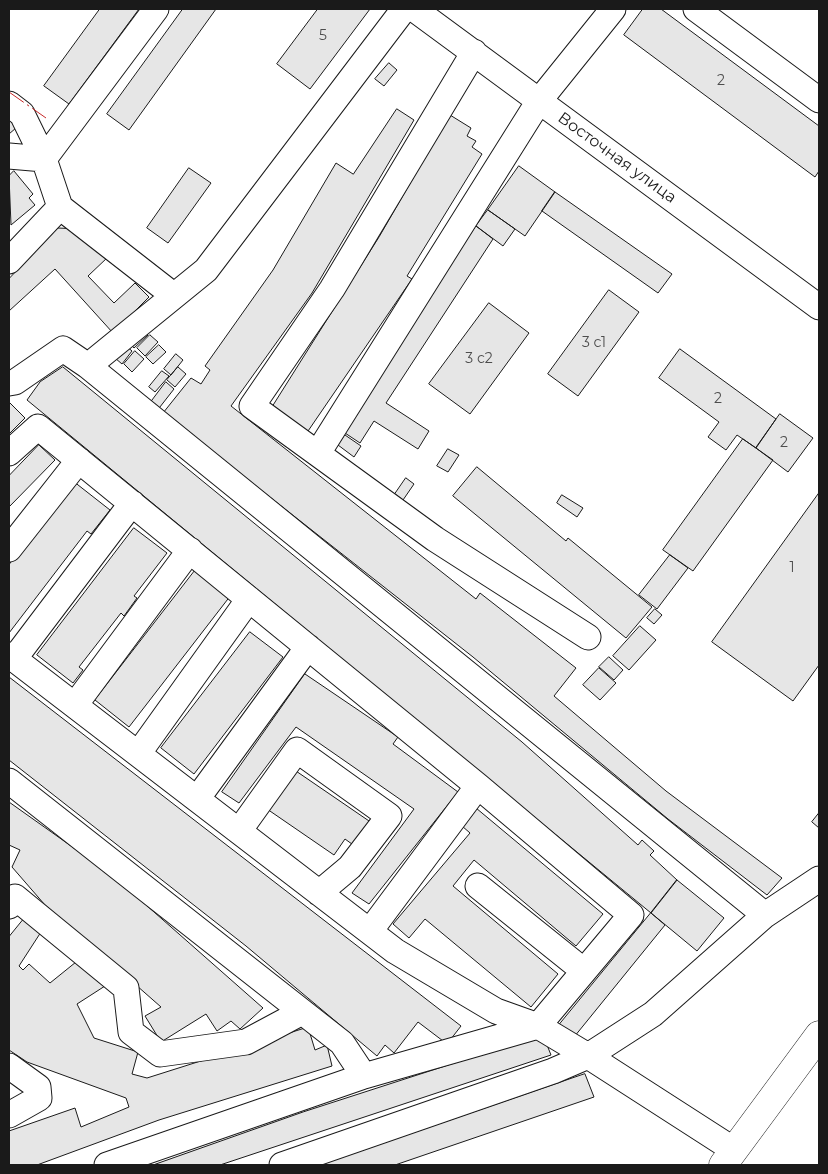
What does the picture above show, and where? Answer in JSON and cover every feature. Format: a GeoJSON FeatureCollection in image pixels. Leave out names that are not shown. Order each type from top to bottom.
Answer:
{"type":"FeatureCollection","features":[{"type":"Feature","properties":{"kind":"main road"},"geometry":{"type":"LineString","coordinates":[[729,1158],[819,1035]]}},
{"type":"Feature","properties":{"kind":"street"},"geometry":{"type":"LineString","coordinates":[[44,159],[156,9]]}},
{"type":"Feature","properties":{"kind":"street"},"geometry":{"type":"LineString","coordinates":[[88,366],[206,270],[404,9]]}},
{"type":"Feature","properties":{"kind":"street","name":"Восточная улица"},"geometry":{"type":"LineString","coordinates":[[414,9],[441,16],[474,52],[819,306]]}},
{"type":"Feature","properties":{"kind":"street"},"geometry":{"type":"LineString","coordinates":[[318,453],[540,101],[613,9]]}},
{"type":"Feature","properties":{"kind":"street"},"geometry":{"type":"LineString","coordinates":[[696,9],[819,100]]}},
{"type":"Feature","properties":{"kind":"street"},"geometry":{"type":"LineString","coordinates":[[474,52],[332,289],[252,406],[436,539],[588,637]]}},
{"type":"Feature","properties":{"kind":"street"},"geometry":{"type":"LineString","coordinates":[[9,104],[22,114],[44,159],[60,207],[174,295]]}},
{"type":"Feature","properties":{"kind":"street"},"geometry":{"type":"LineString","coordinates":[[9,156],[44,159]]}},
{"type":"Feature","properties":{"kind":"street"},"geometry":{"type":"LineString","coordinates":[[9,262],[60,207]]}},
{"type":"Feature","properties":{"kind":"street"},"geometry":{"type":"LineString","coordinates":[[9,383],[15,382],[62,349],[88,366],[765,915]]}},
{"type":"Feature","properties":{"kind":"street"},"geometry":{"type":"LineString","coordinates":[[9,453],[38,427],[478,786],[631,916],[538,1026],[364,1076],[106,1165]]}},
{"type":"Feature","properties":{"kind":"street"},"geometry":{"type":"LineString","coordinates":[[9,549],[79,460]]}},
{"type":"Feature","properties":{"kind":"street"},"geometry":{"type":"LineString","coordinates":[[132,503],[11,657],[395,951],[496,1011],[538,1026],[588,1056],[729,1158]]}},
{"type":"Feature","properties":{"kind":"street"},"geometry":{"type":"LineString","coordinates":[[75,705],[190,550]]}},
{"type":"Feature","properties":{"kind":"street"},"geometry":{"type":"LineString","coordinates":[[138,754],[249,599]]}},
{"type":"Feature","properties":{"kind":"street"},"geometry":{"type":"LineString","coordinates":[[197,799],[308,646]]}},
{"type":"Feature","properties":{"kind":"street"},"geometry":{"type":"LineString","coordinates":[[239,831],[297,750],[389,816],[350,867],[319,892]]}},
{"type":"Feature","properties":{"kind":"street"},"geometry":{"type":"LineString","coordinates":[[9,781],[342,1044],[364,1076]]}},
{"type":"Feature","properties":{"kind":"street"},"geometry":{"type":"LineString","coordinates":[[370,932],[478,786]]}},
{"type":"Feature","properties":{"kind":"street"},"geometry":{"type":"LineString","coordinates":[[282,1165],[553,1071],[588,1056],[653,1014],[765,915],[819,879]]}},
{"type":"Feature","properties":{"kind":"street"},"geometry":{"type":"LineString","coordinates":[[478,886],[584,971]]}},
{"type":"Feature","properties":{"kind":"street"},"geometry":{"type":"LineString","coordinates":[[9,906],[15,897],[126,988],[131,1032],[160,1054],[246,1042],[302,1012]]}},
{"type":"Feature","properties":{"kind":"street"},"geometry":{"type":"LineString","coordinates":[[9,1066],[38,1087],[39,1098],[9,1115]]}},
{"type":"Feature","properties":{"kind":"building"},"geometry":{"type":"Polygon","coordinates":[[[100,9],[139,9],[69,104],[44,86],[100,9]]]}},
{"type":"Feature","properties":{"kind":"building"},"geometry":{"type":"Polygon","coordinates":[[[183,9],[216,9],[129,130],[107,114],[183,9]]]}},
{"type":"Feature","properties":{"kind":"building"},"geometry":{"type":"Polygon","coordinates":[[[318,9],[370,9],[310,89],[277,64],[318,9]]]}},
{"type":"Feature","properties":{"kind":"building"},"geometry":{"type":"Polygon","coordinates":[[[643,9],[661,9],[819,126],[819,171],[815,177],[624,35],[643,9]]]}},
{"type":"Feature","properties":{"kind":"building"},"geometry":{"type":"Polygon","coordinates":[[[389,63],[397,70],[384,86],[375,79],[389,63]]]}},
{"type":"Feature","properties":{"kind":"building"},"geometry":{"type":"Polygon","coordinates":[[[397,109],[414,120],[312,293],[231,406],[476,599],[480,593],[576,668],[554,696],[666,791],[782,878],[767,895],[668,819],[473,657],[163,413],[191,378],[201,384],[210,370],[205,366],[273,270],[336,163],[353,174],[397,109]]]}},
{"type":"Feature","properties":{"kind":"building"},"geometry":{"type":"Polygon","coordinates":[[[450,115],[471,128],[467,136],[476,141],[472,147],[482,154],[407,276],[412,279],[306,434],[270,410],[379,237],[450,115]]]}},
{"type":"Feature","properties":{"kind":"building"},"geometry":{"type":"Polygon","coordinates":[[[9,119],[16,128],[9,134],[9,119]]]}},
{"type":"Feature","properties":{"kind":"building"},"geometry":{"type":"Polygon","coordinates":[[[519,166],[555,192],[525,236],[488,210],[519,166]]]}},
{"type":"Feature","properties":{"kind":"building"},"geometry":{"type":"Polygon","coordinates":[[[189,168],[211,183],[168,243],[147,228],[189,168]]]}},
{"type":"Feature","properties":{"kind":"building"},"geometry":{"type":"Polygon","coordinates":[[[14,171],[33,194],[29,198],[35,205],[11,225],[9,176],[14,171]]]}},
{"type":"Feature","properties":{"kind":"building"},"geometry":{"type":"Polygon","coordinates":[[[555,192],[672,274],[658,293],[542,211],[555,192]]]}},
{"type":"Feature","properties":{"kind":"building"},"geometry":{"type":"Polygon","coordinates":[[[488,210],[515,229],[503,246],[476,226],[488,210]]]}},
{"type":"Feature","properties":{"kind":"building"},"geometry":{"type":"Polygon","coordinates":[[[476,226],[493,239],[386,403],[429,431],[418,449],[374,421],[360,443],[342,431],[476,226]]]}},
{"type":"Feature","properties":{"kind":"building"},"geometry":{"type":"Polygon","coordinates":[[[58,228],[79,229],[108,257],[88,276],[114,303],[135,283],[149,297],[113,333],[55,269],[9,311],[9,279],[58,228]]]}},
{"type":"Feature","properties":{"kind":"building"},"geometry":{"type":"Polygon","coordinates":[[[609,290],[639,312],[578,396],[548,374],[609,290]]]}},
{"type":"Feature","properties":{"kind":"building"},"geometry":{"type":"Polygon","coordinates":[[[489,303],[529,333],[470,414],[429,384],[489,303]]]}},
{"type":"Feature","properties":{"kind":"building"},"geometry":{"type":"Polygon","coordinates":[[[143,329],[148,335],[134,348],[129,342],[143,329]]]}},
{"type":"Feature","properties":{"kind":"building"},"geometry":{"type":"Polygon","coordinates":[[[150,335],[158,342],[145,356],[137,348],[150,335]]]}},
{"type":"Feature","properties":{"kind":"building"},"geometry":{"type":"Polygon","coordinates":[[[125,345],[132,351],[122,364],[115,358],[125,345]]]}},
{"type":"Feature","properties":{"kind":"building"},"geometry":{"type":"Polygon","coordinates":[[[159,345],[166,352],[153,364],[146,357],[159,345]]]}},
{"type":"Feature","properties":{"kind":"building"},"geometry":{"type":"Polygon","coordinates":[[[680,349],[776,419],[756,448],[737,435],[726,450],[708,437],[719,422],[659,378],[680,349]]]}},
{"type":"Feature","properties":{"kind":"building"},"geometry":{"type":"Polygon","coordinates":[[[135,351],[144,359],[132,372],[124,364],[135,351]]]}},
{"type":"Feature","properties":{"kind":"building"},"geometry":{"type":"Polygon","coordinates":[[[176,354],[183,360],[171,375],[164,369],[176,354]]]}},
{"type":"Feature","properties":{"kind":"building"},"geometry":{"type":"Polygon","coordinates":[[[63,367],[522,742],[638,845],[642,840],[654,851],[650,855],[677,880],[651,913],[27,400],[40,382],[63,367]]]}},
{"type":"Feature","properties":{"kind":"building"},"geometry":{"type":"Polygon","coordinates":[[[178,367],[186,374],[175,387],[167,380],[178,367]]]}},
{"type":"Feature","properties":{"kind":"building"},"geometry":{"type":"Polygon","coordinates":[[[162,371],[169,376],[155,392],[149,387],[162,371]]]}},
{"type":"Feature","properties":{"kind":"building"},"geometry":{"type":"Polygon","coordinates":[[[166,382],[174,389],[156,412],[148,406],[166,382]]]}},
{"type":"Feature","properties":{"kind":"building"},"geometry":{"type":"Polygon","coordinates":[[[9,402],[25,418],[9,434],[9,402]]]}},
{"type":"Feature","properties":{"kind":"building"},"geometry":{"type":"Polygon","coordinates":[[[780,414],[813,438],[788,472],[756,448],[780,414]]]}},
{"type":"Feature","properties":{"kind":"building"},"geometry":{"type":"Polygon","coordinates":[[[345,435],[361,446],[354,457],[338,445],[345,435]]]}},
{"type":"Feature","properties":{"kind":"building"},"geometry":{"type":"Polygon","coordinates":[[[743,439],[773,460],[693,571],[663,550],[743,439]]]}},
{"type":"Feature","properties":{"kind":"building"},"geometry":{"type":"Polygon","coordinates":[[[39,445],[55,460],[9,507],[9,476],[39,445]]]}},
{"type":"Feature","properties":{"kind":"building"},"geometry":{"type":"Polygon","coordinates":[[[448,449],[459,455],[448,472],[437,466],[448,449]]]}},
{"type":"Feature","properties":{"kind":"building"},"geometry":{"type":"Polygon","coordinates":[[[477,467],[566,541],[568,538],[652,607],[626,638],[453,496],[477,467]]]}},
{"type":"Feature","properties":{"kind":"building"},"geometry":{"type":"Polygon","coordinates":[[[406,478],[414,484],[403,500],[395,494],[406,478]]]}},
{"type":"Feature","properties":{"kind":"building"},"geometry":{"type":"Polygon","coordinates":[[[73,481],[110,510],[91,534],[87,531],[9,633],[9,565],[73,481]]]}},
{"type":"Feature","properties":{"kind":"building"},"geometry":{"type":"Polygon","coordinates":[[[819,493],[819,665],[793,701],[712,642],[819,493]]]}},
{"type":"Feature","properties":{"kind":"building"},"geometry":{"type":"Polygon","coordinates":[[[562,495],[583,508],[577,517],[557,503],[562,495]]]}},
{"type":"Feature","properties":{"kind":"building"},"geometry":{"type":"Polygon","coordinates":[[[134,528],[167,553],[134,596],[137,598],[124,616],[121,613],[79,667],[83,670],[73,683],[37,655],[134,528]]]}},
{"type":"Feature","properties":{"kind":"building"},"geometry":{"type":"Polygon","coordinates":[[[670,555],[688,568],[657,609],[639,595],[670,555]]]}},
{"type":"Feature","properties":{"kind":"building"},"geometry":{"type":"Polygon","coordinates":[[[197,568],[231,595],[129,727],[95,700],[197,568]]]}},
{"type":"Feature","properties":{"kind":"building"},"geometry":{"type":"Polygon","coordinates":[[[655,609],[662,615],[654,624],[647,618],[655,609]]]}},
{"type":"Feature","properties":{"kind":"building"},"geometry":{"type":"Polygon","coordinates":[[[640,626],[656,640],[629,670],[613,656],[640,626]]]}},
{"type":"Feature","properties":{"kind":"building"},"geometry":{"type":"Polygon","coordinates":[[[250,632],[283,657],[194,774],[161,748],[250,632]]]}},
{"type":"Feature","properties":{"kind":"building"},"geometry":{"type":"Polygon","coordinates":[[[609,657],[623,670],[614,680],[599,667],[609,657]]]}},
{"type":"Feature","properties":{"kind":"building"},"geometry":{"type":"Polygon","coordinates":[[[599,668],[616,683],[600,700],[583,685],[599,668]]]}},
{"type":"Feature","properties":{"kind":"building"},"geometry":{"type":"Polygon","coordinates":[[[305,674],[398,737],[393,744],[458,792],[369,904],[352,893],[414,809],[296,727],[239,803],[222,792],[305,674]]]}},
{"type":"Feature","properties":{"kind":"building"},"geometry":{"type":"Polygon","coordinates":[[[9,677],[461,1026],[447,1044],[418,1022],[394,1053],[385,1045],[377,1056],[246,946],[9,760],[9,677]]]}},
{"type":"Feature","properties":{"kind":"building"},"geometry":{"type":"Polygon","coordinates":[[[293,769],[372,823],[356,847],[345,839],[334,855],[267,809],[293,769]]]}},
{"type":"Feature","properties":{"kind":"building"},"geometry":{"type":"Polygon","coordinates":[[[9,802],[112,875],[263,1008],[240,1029],[231,1021],[217,1031],[206,1014],[161,1042],[145,1016],[161,1007],[45,905],[12,867],[20,850],[9,845],[9,802]]]}},
{"type":"Feature","properties":{"kind":"building"},"geometry":{"type":"Polygon","coordinates":[[[476,808],[603,914],[576,946],[474,860],[453,886],[558,974],[531,1007],[425,919],[409,938],[393,924],[470,833],[462,826],[476,808]]]}},
{"type":"Feature","properties":{"kind":"building"},"geometry":{"type":"Polygon","coordinates":[[[819,813],[819,828],[812,822],[819,813]]]}},
{"type":"Feature","properties":{"kind":"building"},"geometry":{"type":"Polygon","coordinates":[[[677,880],[724,918],[697,951],[651,913],[677,880]]]}},
{"type":"Feature","properties":{"kind":"building"},"geometry":{"type":"Polygon","coordinates":[[[651,913],[665,925],[570,1042],[555,1030],[651,913]]]}},
{"type":"Feature","properties":{"kind":"building"},"geometry":{"type":"Polygon","coordinates":[[[23,920],[41,932],[19,966],[23,970],[29,964],[50,983],[76,962],[105,986],[77,1004],[94,1038],[138,1052],[132,1074],[147,1078],[308,1027],[315,1050],[327,1045],[332,1066],[159,1120],[37,1165],[9,1165],[9,1131],[75,1108],[81,1127],[129,1107],[126,1098],[27,1062],[9,1050],[9,937],[23,920]]]}},
{"type":"Feature","properties":{"kind":"building"},"geometry":{"type":"Polygon","coordinates":[[[536,1037],[538,1041],[545,1040],[551,1055],[220,1165],[153,1165],[303,1112],[536,1037]]]}},
{"type":"Feature","properties":{"kind":"building"},"geometry":{"type":"Polygon","coordinates":[[[585,1074],[594,1097],[395,1165],[319,1165],[585,1074]]]}},
{"type":"Feature","properties":{"kind":"power"},"geometry":{"type":"LineString","coordinates":[[9,92],[46,118]]}}]}
